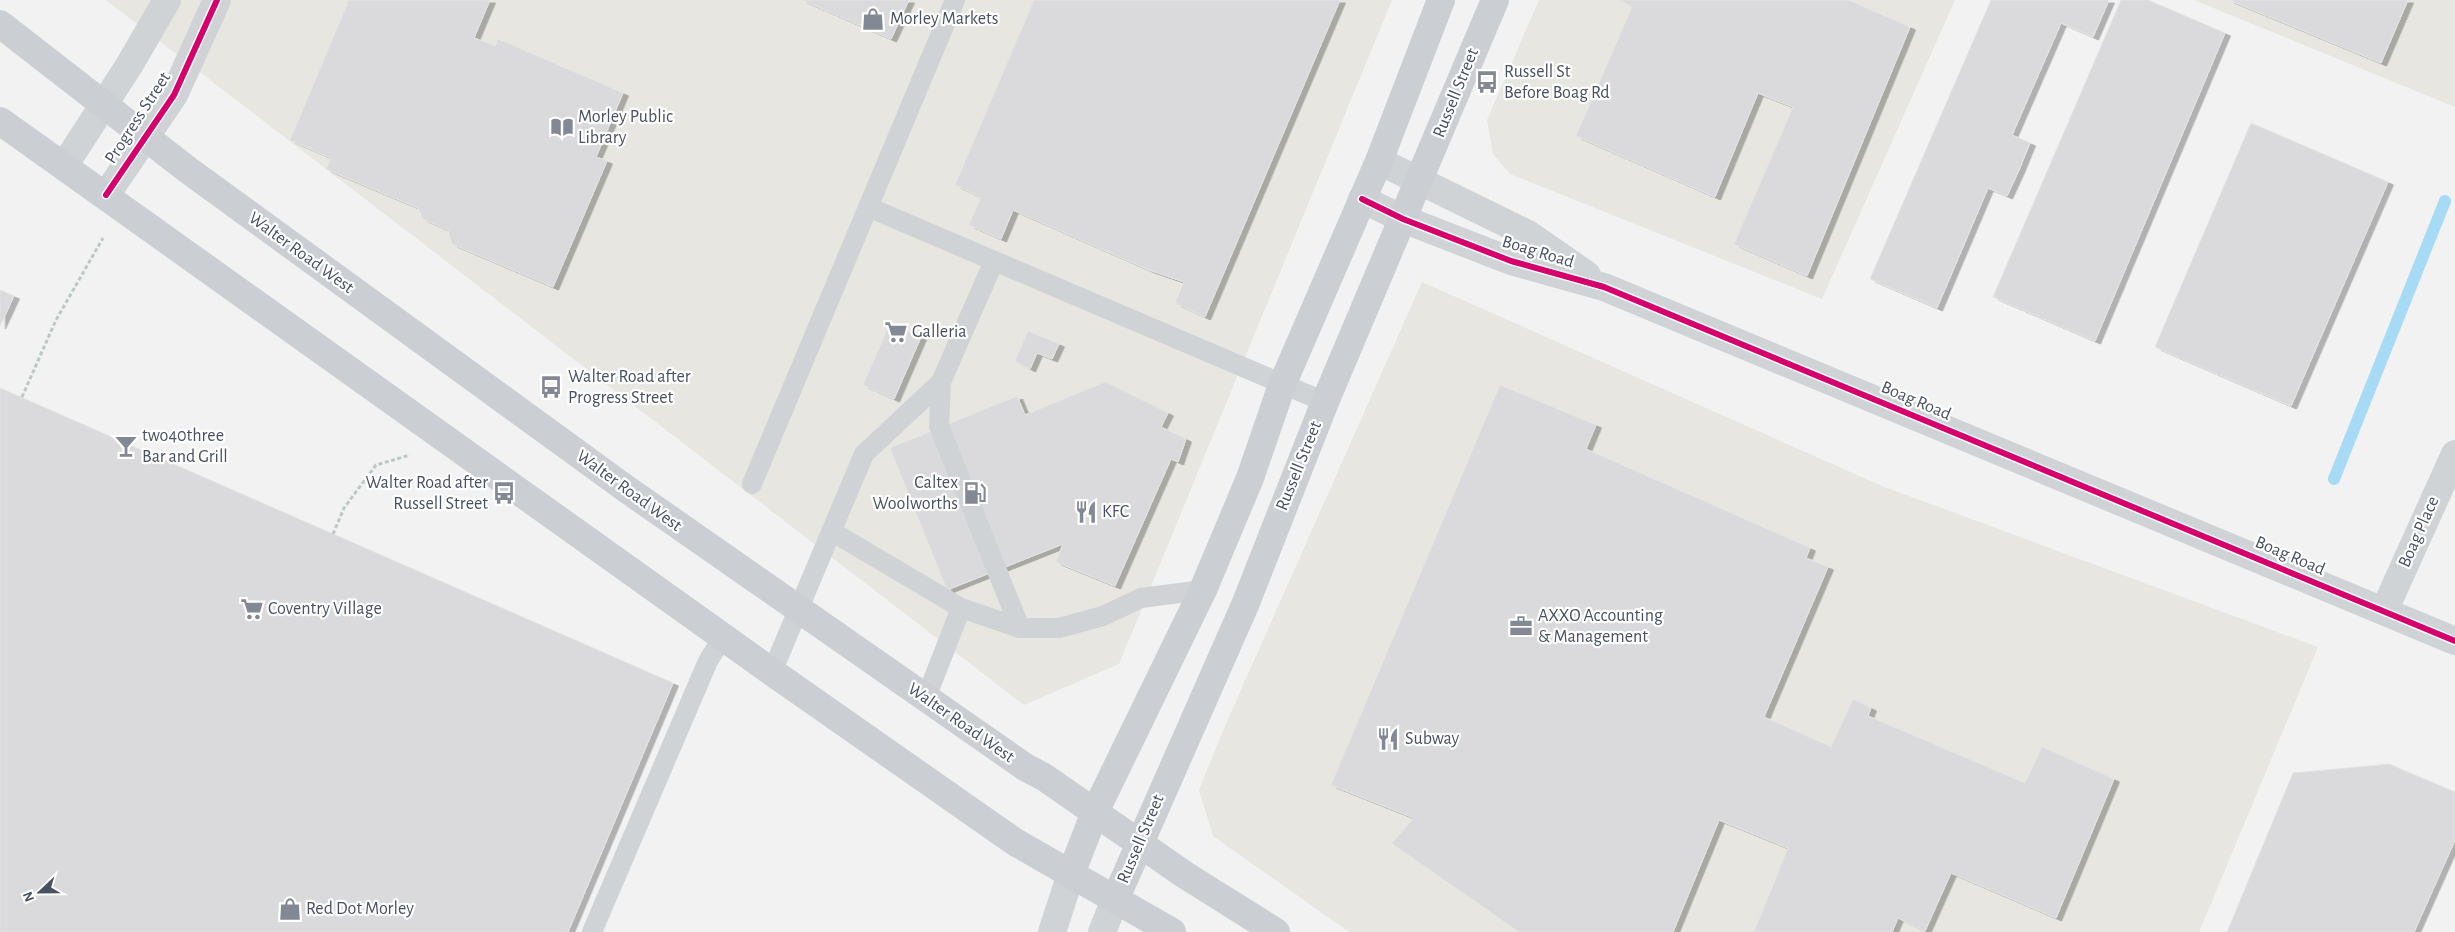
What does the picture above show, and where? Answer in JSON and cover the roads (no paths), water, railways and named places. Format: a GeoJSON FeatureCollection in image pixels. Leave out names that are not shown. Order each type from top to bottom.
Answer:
{"type":"FeatureCollection","features":[{"type":"Feature","properties":{"kind":"main road"},"geometry":{"type":"LineString","coordinates":[[1071,874],[1095,812],[1203,590],[1250,478],[1282,385],[1379,161],[1441,0]]}},
{"type":"Feature","properties":{"kind":"main road","name":"Russell Street"},"geometry":{"type":"LineString","coordinates":[[1115,900],[1245,605],[1325,402],[1495,0]]}},
{"type":"Feature","properties":{"kind":"main road","name":"Walter Road West"},"geometry":{"type":"LineString","coordinates":[[0,24],[145,138],[617,482],[1025,767],[1044,777],[1185,876],[1276,932]]}},
{"type":"Feature","properties":{"kind":"main road"},"geometry":{"type":"LineString","coordinates":[[0,121],[772,672],[1015,842],[1172,932]]}},
{"type":"Feature","properties":{"kind":"street","name":"Progress Street"},"geometry":{"type":"LineString","coordinates":[[64,166],[104,105],[167,0]]}},
{"type":"Feature","properties":{"kind":"street","name":"Progress Street"},"geometry":{"type":"LineString","coordinates":[[106,195],[183,78],[217,0]]}},
{"type":"Feature","properties":{"kind":"street","name":"Boag Road"},"geometry":{"type":"LineString","coordinates":[[1379,161],[1528,234],[1604,288]]}},
{"type":"Feature","properties":{"kind":"street","name":"Boag Road"},"geometry":{"type":"LineString","coordinates":[[1362,198],[1403,219],[1511,261],[1604,288],[2455,641]]}},
{"type":"Feature","properties":{"kind":"street","name":"Boag Place"},"geometry":{"type":"LineString","coordinates":[[2384,611],[2455,454]]}},
{"type":"Feature","properties":{"kind":"street"},"geometry":{"type":"LineString","coordinates":[[1052,932],[1071,874]]}},
{"type":"Feature","properties":{"kind":"street","name":"Russell Street"},"geometry":{"type":"LineString","coordinates":[[1102,932],[1115,900]]}},
{"type":"Feature","properties":{"kind":"lane"},"geometry":{"type":"LineString","coordinates":[[752,484],[955,0]]}},
{"type":"Feature","properties":{"kind":"lane"},"geometry":{"type":"LineString","coordinates":[[868,207],[1325,402]]}},
{"type":"Feature","properties":{"kind":"lane"},"geometry":{"type":"LineString","coordinates":[[994,261],[941,382],[939,426],[1020,628]]}},
{"type":"Feature","properties":{"kind":"lane"},"geometry":{"type":"LineString","coordinates":[[772,672],[864,454],[941,382]]}},
{"type":"Feature","properties":{"kind":"lane"},"geometry":{"type":"LineString","coordinates":[[831,530],[961,608],[1020,628],[1060,628],[1103,616],[1141,598],[1203,590]]}},
{"type":"Feature","properties":{"kind":"lane"},"geometry":{"type":"LineString","coordinates":[[926,698],[961,608]]}},
{"type":"Feature","properties":{"kind":"lane"},"geometry":{"type":"LineString","coordinates":[[592,932],[708,661],[723,637]]}},
{"type":"Feature","properties":{"kind":"waterway"},"geometry":{"type":"LineString","coordinates":[[2334,479],[2445,201]]}},
{"type":"Feature","properties":{"kind":"place","name":"Morley Markets"},"geometry":{"type":"Point","coordinates":[873,19]}},
{"type":"Feature","properties":{"kind":"place","name":"Russell St Before Boag Rd"},"geometry":{"type":"Point","coordinates":[1487,82]}},
{"type":"Feature","properties":{"kind":"place","name":"Morley Public Library"},"geometry":{"type":"Point","coordinates":[562,127]}},
{"type":"Feature","properties":{"kind":"place","name":"Galleria"},"geometry":{"type":"Point","coordinates":[896,332]}},
{"type":"Feature","properties":{"kind":"place","name":"Walter Road after Progress Street"},"geometry":{"type":"Point","coordinates":[551,387]}},
{"type":"Feature","properties":{"kind":"place","name":"two40three Bar and Grill"},"geometry":{"type":"Point","coordinates":[126,446]}},
{"type":"Feature","properties":{"kind":"place","name":"Walter Road after Russell Street"},"geometry":{"type":"Point","coordinates":[504,493]}},
{"type":"Feature","properties":{"kind":"place","name":"Caltex Woolworths"},"geometry":{"type":"Point","coordinates":[975,493]}},
{"type":"Feature","properties":{"kind":"place","name":"KFC"},"geometry":{"type":"Point","coordinates":[1086,512]}},
{"type":"Feature","properties":{"kind":"place","name":"Coventry Village"},"geometry":{"type":"Point","coordinates":[252,609]}},
{"type":"Feature","properties":{"kind":"place","name":"AXXO Accounting & Management"},"geometry":{"type":"Point","coordinates":[1521,626]}},
{"type":"Feature","properties":{"kind":"place","name":"Subway"},"geometry":{"type":"Point","coordinates":[1388,739]}},
{"type":"Feature","properties":{"kind":"place","name":"Red Dot Morley"},"geometry":{"type":"Point","coordinates":[290,909]}}]}
